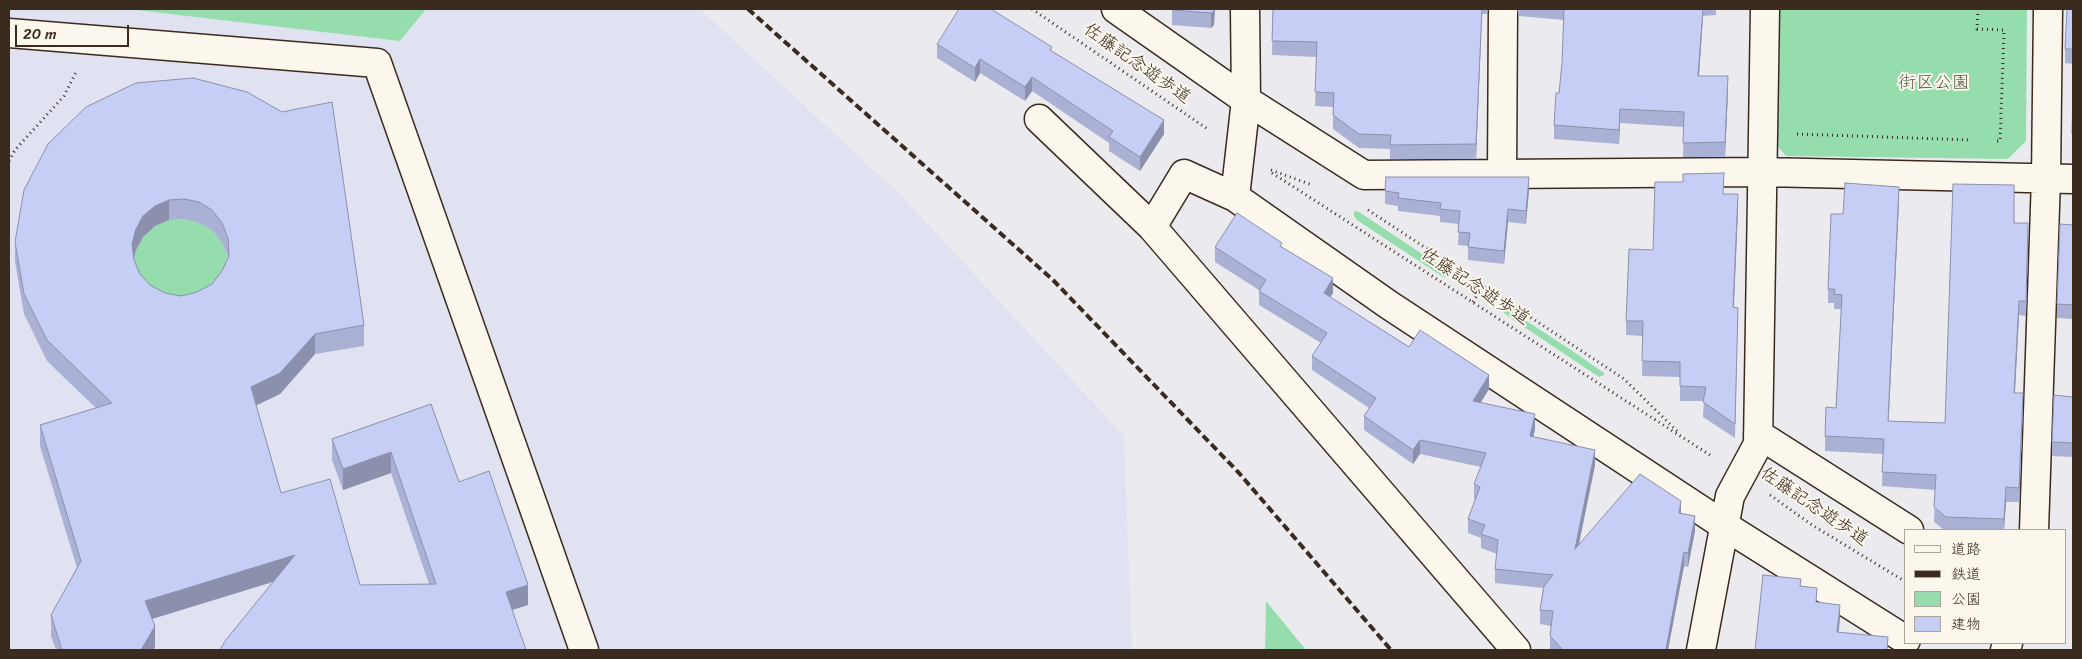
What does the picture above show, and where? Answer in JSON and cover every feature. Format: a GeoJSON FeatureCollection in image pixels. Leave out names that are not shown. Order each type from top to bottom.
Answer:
{"type":"FeatureCollection","features":[{"type":"Feature","properties":{"kind":"street"},"geometry":{"type":"LineString","coordinates":[[1116,9],[1246,100],[1364,175],[1764,172],[2073,178]]}},
{"type":"Feature","properties":{"kind":"street"},"geometry":{"type":"LineString","coordinates":[[1235,197],[1246,100],[1245,9]]}},
{"type":"Feature","properties":{"kind":"street"},"geometry":{"type":"LineString","coordinates":[[1502,175],[1503,9]]}},
{"type":"Feature","properties":{"kind":"street"},"geometry":{"type":"LineString","coordinates":[[1700,650],[1730,496],[1758,444],[1764,172],[1765,9]]}},
{"type":"Feature","properties":{"kind":"street"},"geometry":{"type":"LineString","coordinates":[[2034,529],[2046,178],[2048,9]]}},
{"type":"Feature","properties":{"kind":"street"},"geometry":{"type":"LineString","coordinates":[[9,33],[377,63],[584,650]]}},
{"type":"Feature","properties":{"kind":"street"},"geometry":{"type":"LineString","coordinates":[[1039,119],[1152,227],[1516,650]]}},
{"type":"Feature","properties":{"kind":"street"},"geometry":{"type":"LineString","coordinates":[[1152,227],[1184,174],[1235,197],[1389,305],[1725,526],[1904,639]]}},
{"type":"Feature","properties":{"kind":"street"},"geometry":{"type":"LineString","coordinates":[[1758,434],[1906,529]]}},
{"type":"Feature","properties":{"kind":"path","name":"佐藤記念遊歩道"},"geometry":{"type":"LineString","coordinates":[[1032,9],[1240,152]]}},
{"type":"Feature","properties":{"kind":"path"},"geometry":{"type":"LineString","coordinates":[[1978,9],[1977,29],[2004,30],[2000,141],[1990,141]]}},
{"type":"Feature","properties":{"kind":"path"},"geometry":{"type":"LineString","coordinates":[[9,161],[15,150],[64,96],[92,40]]}},
{"type":"Feature","properties":{"kind":"path"},"geometry":{"type":"LineString","coordinates":[[1796,125],[1795,134],[1980,141]]}},
{"type":"Feature","properties":{"kind":"path","name":"佐藤記念遊歩道"},"geometry":{"type":"LineString","coordinates":[[1319,187],[1266,168],[1741,475],[1812,525],[1904,581]]}},
{"type":"Feature","properties":{"kind":"path"},"geometry":{"type":"LineString","coordinates":[[1361,206],[1624,379],[1683,438]]}},
{"type":"Feature","properties":{"kind":"path"},"geometry":{"type":"LineString","coordinates":[[1474,302],[1483,286]]}},
{"type":"Feature","properties":{"kind":"shaded area"},"geometry":{"type":"Polygon","coordinates":[[[9,9],[700,9],[902,196],[1124,436],[1132,650],[9,650],[9,9]]]}},
{"type":"Feature","properties":{"kind":"green space"},"geometry":{"type":"Polygon","coordinates":[[[128,9],[426,9],[400,41],[128,9]]]}},
{"type":"Feature","properties":{"kind":"green space","name":"街区公園"},"geometry":{"type":"Polygon","coordinates":[[[1777,9],[2027,9],[2026,141],[2008,159],[1786,156],[1773,141],[1777,9]]]}},
{"type":"Feature","properties":{"kind":"green space"},"geometry":{"type":"Polygon","coordinates":[[[1354,211],[1359,212],[1451,273],[1451,276],[1443,277],[1357,220],[1354,216],[1354,211]]]}},
{"type":"Feature","properties":{"kind":"green space"},"geometry":{"type":"Polygon","coordinates":[[[184,219],[199,223],[212,230],[222,243],[228,259],[229,276],[165,314],[132,265],[136,250],[143,237],[155,226],[169,220],[184,219]]]}},
{"type":"Feature","properties":{"kind":"green space"},"geometry":{"type":"Polygon","coordinates":[[[1505,307],[1571,350],[1604,373],[1604,375],[1599,377],[1509,317],[1502,311],[1502,308],[1505,307]]]}},
{"type":"Feature","properties":{"kind":"green space"},"geometry":{"type":"Polygon","coordinates":[[[1266,601],[1306,650],[1265,650],[1266,601]]]}},
{"type":"Feature","properties":{"kind":"building"},"geometry":{"type":"Polygon","coordinates":[[[959,9],[991,9],[1052,47],[1050,50],[1164,120],[1140,157],[1109,137],[1113,131],[1032,77],[1025,87],[980,59],[975,68],[937,44],[959,9]]]}},
{"type":"Feature","properties":{"kind":"building"},"geometry":{"type":"Polygon","coordinates":[[[1172,9],[1214,9],[1214,11],[1211,13],[1172,9]]]}},
{"type":"Feature","properties":{"kind":"building"},"geometry":{"type":"Polygon","coordinates":[[[1273,9],[1482,9],[1476,144],[1390,145],[1391,135],[1359,134],[1333,115],[1334,93],[1315,92],[1317,42],[1272,41],[1273,9]]]}},
{"type":"Feature","properties":{"kind":"building"},"geometry":{"type":"Polygon","coordinates":[[[1564,9],[1703,9],[1698,76],[1728,76],[1725,142],[1683,143],[1684,112],[1620,109],[1619,130],[1554,125],[1556,93],[1559,93],[1562,63],[1564,9]]]}},
{"type":"Feature","properties":{"kind":"building"},"geometry":{"type":"Polygon","coordinates":[[[2067,9],[2073,9],[2073,49],[2065,49],[2067,9]]]}},
{"type":"Feature","properties":{"kind":"building"},"geometry":{"type":"Polygon","coordinates":[[[193,78],[247,92],[282,112],[332,102],[364,325],[315,334],[280,373],[251,387],[281,493],[330,479],[360,585],[436,584],[391,452],[343,469],[332,439],[431,404],[459,482],[489,471],[528,585],[506,592],[526,650],[220,650],[225,641],[295,555],[145,601],[155,626],[141,650],[62,650],[51,615],[81,561],[40,425],[112,403],[47,340],[24,294],[15,242],[24,190],[48,144],[86,107],[136,83],[193,78]],[[184,199],[169,200],[155,206],[143,216],[136,229],[132,244],[134,260],[140,274],[150,285],[165,293],[181,296],[197,292],[212,284],[222,271],[229,256],[228,238],[222,223],[212,210],[199,202],[184,199]]]}},
{"type":"Feature","properties":{"kind":"building"},"geometry":{"type":"Polygon","coordinates":[[[2073,89],[2073,134],[2072,134],[2073,89]]]}},
{"type":"Feature","properties":{"kind":"building"},"geometry":{"type":"Polygon","coordinates":[[[1724,173],[1723,194],[1738,194],[1733,307],[1738,308],[1735,424],[1703,402],[1706,387],[1680,386],[1680,362],[1642,361],[1643,321],[1626,321],[1629,249],[1653,250],[1655,182],[1683,182],[1683,174],[1724,173]]]}},
{"type":"Feature","properties":{"kind":"building"},"geometry":{"type":"Polygon","coordinates":[[[1386,177],[1529,177],[1526,211],[1508,209],[1504,251],[1468,247],[1470,233],[1458,232],[1460,211],[1440,209],[1441,203],[1398,198],[1399,193],[1385,191],[1386,177]]]}},
{"type":"Feature","properties":{"kind":"building"},"geometry":{"type":"Polygon","coordinates":[[[1845,183],[1899,187],[1888,421],[1945,423],[1953,184],[2014,185],[2014,223],[2028,223],[2026,301],[2019,301],[2014,393],[2023,393],[2019,488],[2006,487],[2004,519],[1946,517],[1934,507],[1936,475],[1882,472],[1884,439],[1825,436],[1826,407],[1836,408],[1842,295],[1834,294],[1835,289],[1828,289],[1831,214],[1843,214],[1845,183]]]}},
{"type":"Feature","properties":{"kind":"building"},"geometry":{"type":"Polygon","coordinates":[[[1237,213],[1282,243],[1280,246],[1333,278],[1324,293],[1409,347],[1420,330],[1489,375],[1473,401],[1535,414],[1530,436],[1595,450],[1575,549],[1640,474],[1681,501],[1679,513],[1695,516],[1688,553],[1684,552],[1666,649],[1670,650],[1563,650],[1550,636],[1553,611],[1540,610],[1544,586],[1553,575],[1495,569],[1498,540],[1481,534],[1485,525],[1468,519],[1480,487],[1474,484],[1486,453],[1420,440],[1413,450],[1364,416],[1376,398],[1312,356],[1327,333],[1259,291],[1266,280],[1215,247],[1237,213]]]}},
{"type":"Feature","properties":{"kind":"building"},"geometry":{"type":"Polygon","coordinates":[[[2060,224],[2073,225],[2073,305],[2057,304],[2060,224]]]}},
{"type":"Feature","properties":{"kind":"building"},"geometry":{"type":"Polygon","coordinates":[[[2054,395],[2073,397],[2073,443],[2052,442],[2054,395]]]}},
{"type":"Feature","properties":{"kind":"building"},"geometry":{"type":"Polygon","coordinates":[[[1763,575],[1801,579],[1800,586],[1817,588],[1816,602],[1840,605],[1837,632],[1888,637],[1887,650],[1755,650],[1763,575]]]}},
{"type":"Feature","properties":{"kind":"railway"},"geometry":{"type":"LineString","coordinates":[[748,9],[1053,280],[1239,473],[1391,650]]}}]}
